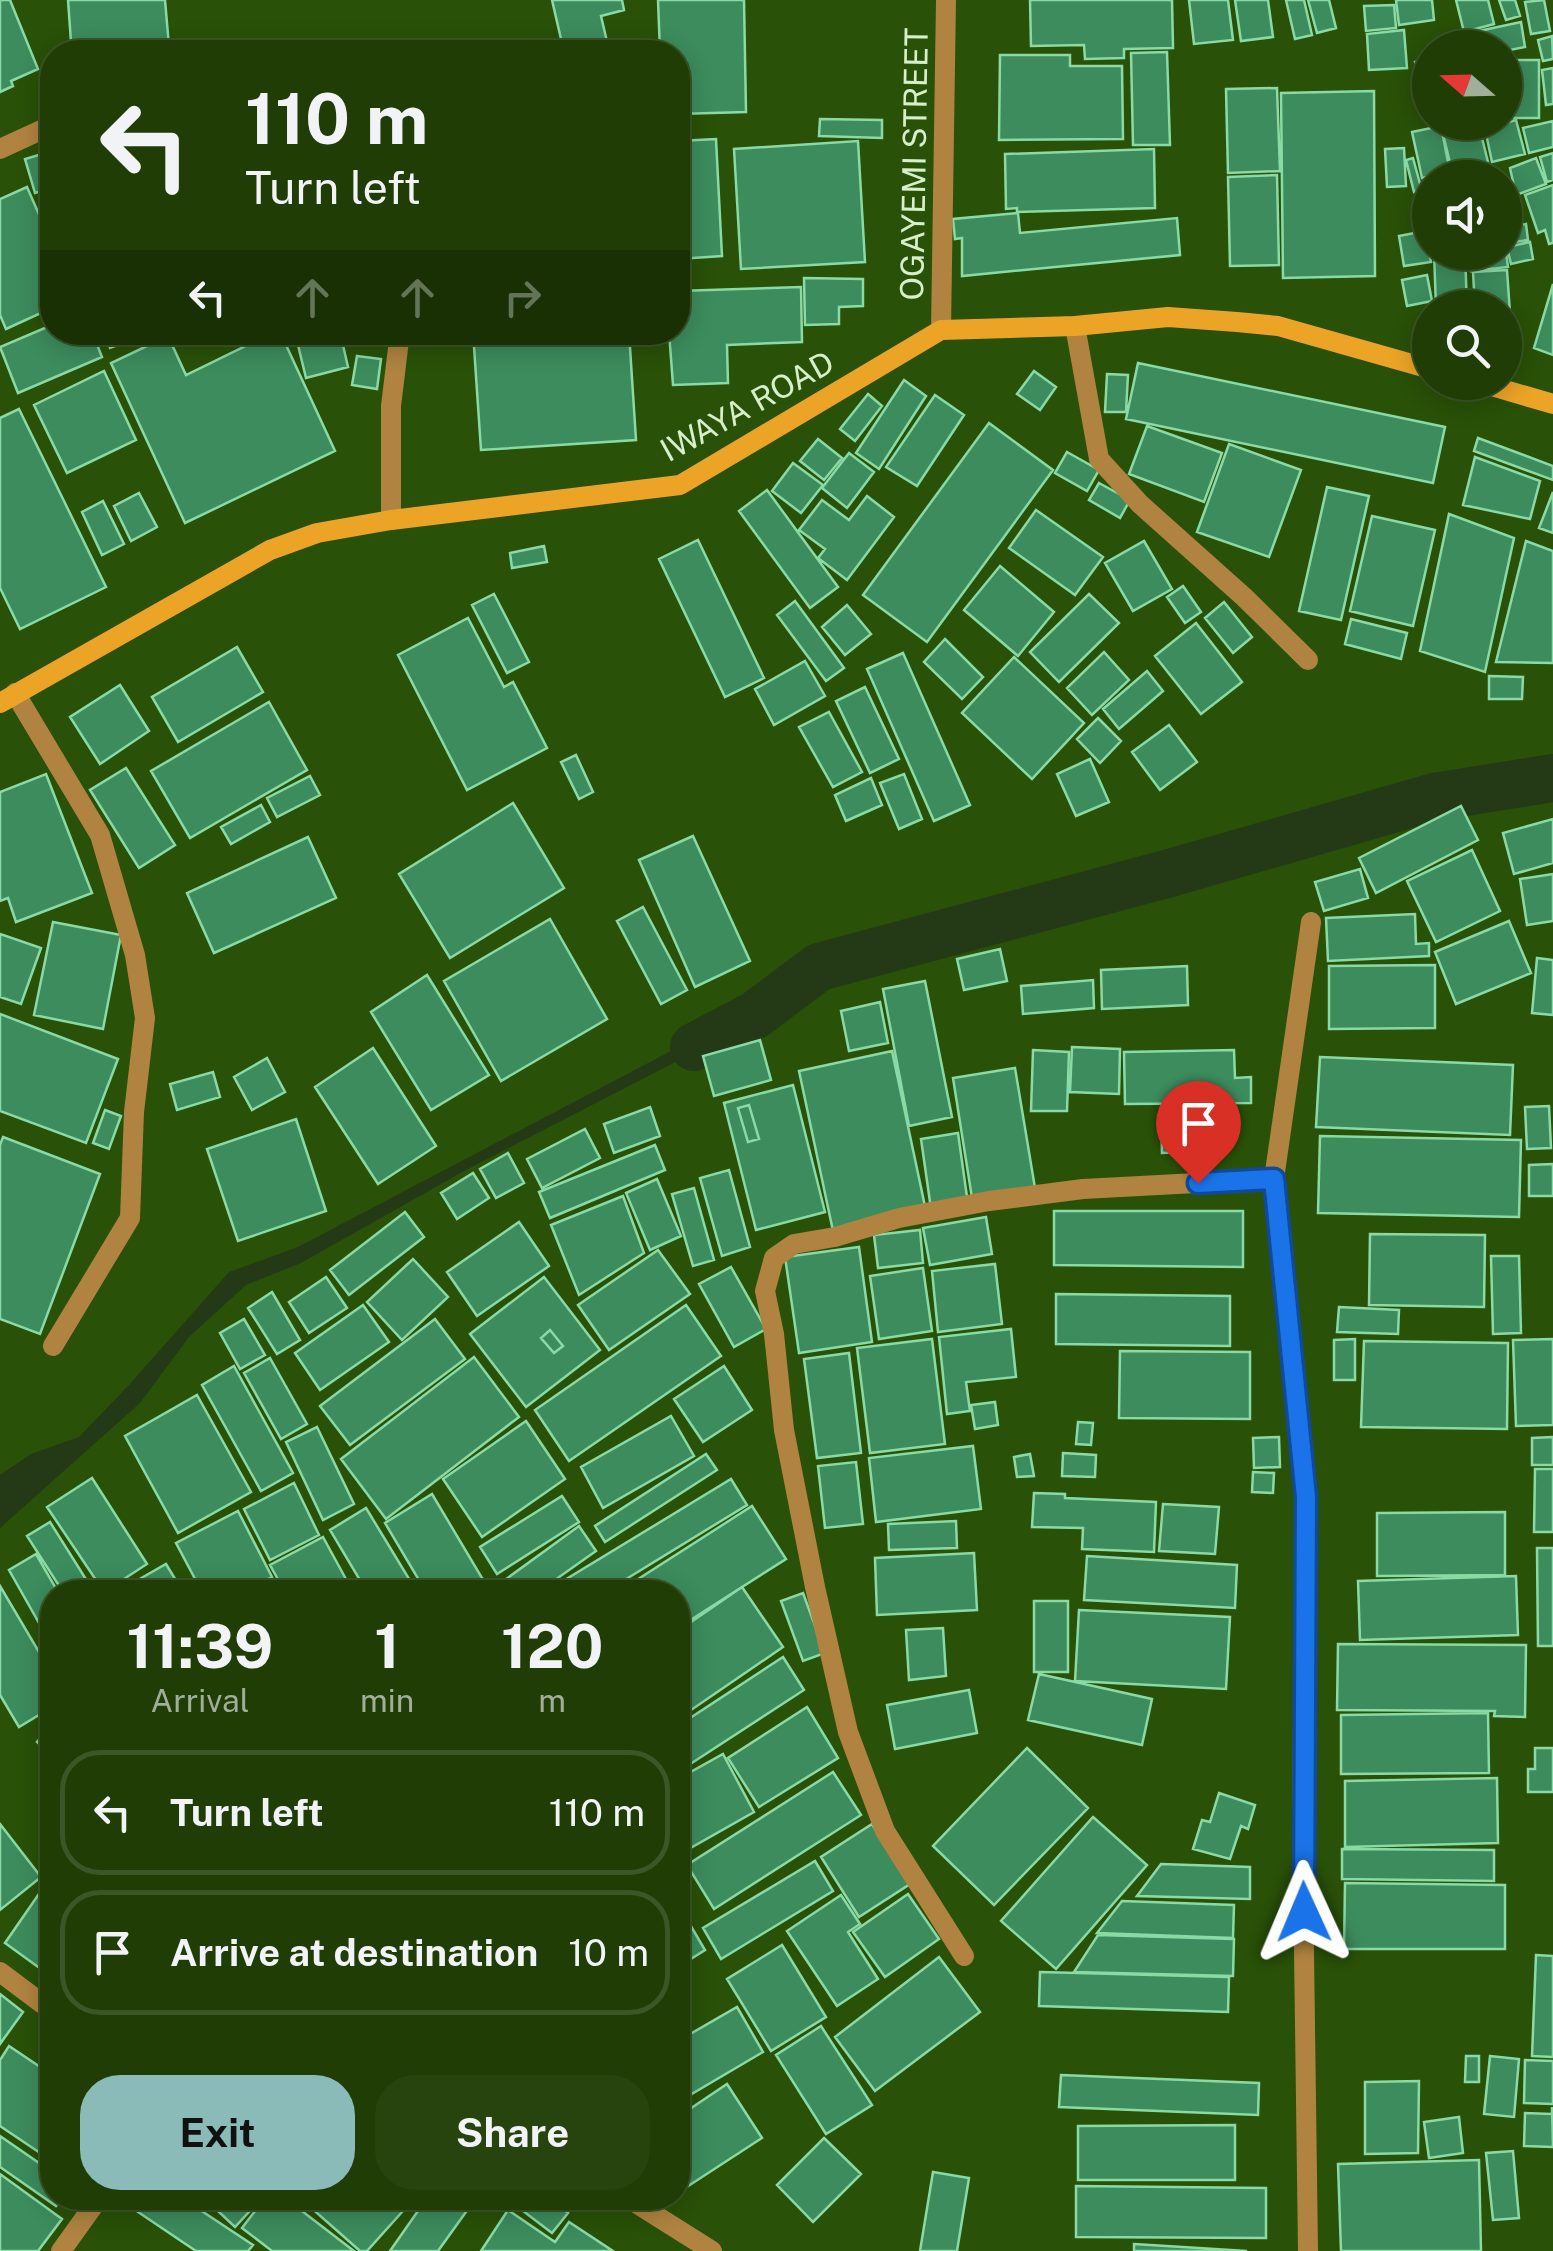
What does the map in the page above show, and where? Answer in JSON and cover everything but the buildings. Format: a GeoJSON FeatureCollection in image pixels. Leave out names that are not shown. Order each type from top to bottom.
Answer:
{"type":"FeatureCollection","features":[{"type":"Feature","properties":{"kind":"street","name":"OGAYEMI STREET"},"geometry":{"type":"LineString","coordinates":[[941,330],[946,0]]}},
{"type":"Feature","properties":{"kind":"street"},"geometry":{"type":"LineString","coordinates":[[0,149],[40,131]]}},
{"type":"Feature","properties":{"kind":"street","name":"IWAYA ROAD"},"geometry":{"type":"LineString","coordinates":[[8,698],[270,550],[317,533],[391,520],[680,485],[941,330],[1075,326],[1168,317],[1278,326],[1412,364]]}},
{"type":"Feature","properties":{"kind":"street"},"geometry":{"type":"LineString","coordinates":[[1075,326],[1100,460],[1140,504],[1308,660]]}},
{"type":"Feature","properties":{"kind":"street"},"geometry":{"type":"LineString","coordinates":[[391,520],[391,406],[398,345]]}},
{"type":"Feature","properties":{"kind":"street"},"geometry":{"type":"LineString","coordinates":[[1522,395],[1553,404]]}},
{"type":"Feature","properties":{"kind":"street"},"geometry":{"type":"LineString","coordinates":[[8,698],[100,835],[135,954],[145,1018],[134,1112],[130,1218],[54,1346]]}},
{"type":"Feature","properties":{"kind":"street"},"geometry":{"type":"LineString","coordinates":[[1308,2251],[1302,1800],[1306,1497],[1274,1179],[1311,922]]}},
{"type":"Feature","properties":{"kind":"street"},"geometry":{"type":"LineString","coordinates":[[964,1956],[885,1831],[848,1732],[784,1430],[774,1334],[765,1291],[774,1258],[794,1244],[900,1218],[989,1202],[1083,1189],[1274,1179]]}},
{"type":"Feature","properties":{"kind":"street"},"geometry":{"type":"LineString","coordinates":[[0,1972],[40,2002]]}},
{"type":"Feature","properties":{"kind":"street"},"geometry":{"type":"LineString","coordinates":[[61,2251],[90,2210]]}},
{"type":"Feature","properties":{"kind":"street"},"geometry":{"type":"LineString","coordinates":[[647,2210],[712,2251]]}},
{"type":"Feature","properties":{"kind":"shaded area"},"geometry":{"type":"Polygon","coordinates":[[[749,1010],[753,1022],[464,1171],[301,1263],[246,1285],[189,1337],[140,1403],[0,1528],[0,1475],[31,1454],[79,1437],[229,1272],[298,1247],[749,1010]]]}},
{"type":"Feature","properties":{"kind":"waterway"},"geometry":{"type":"LineString","coordinates":[[694,1047],[755,1015],[819,967],[1434,797],[1553,778]]}},
{"type":"Feature","properties":{"kind":"route"},"geometry":{"type":"LineString","coordinates":[[1198,1183],[1274,1179],[1306,1497],[1304,1912]]}}]}
